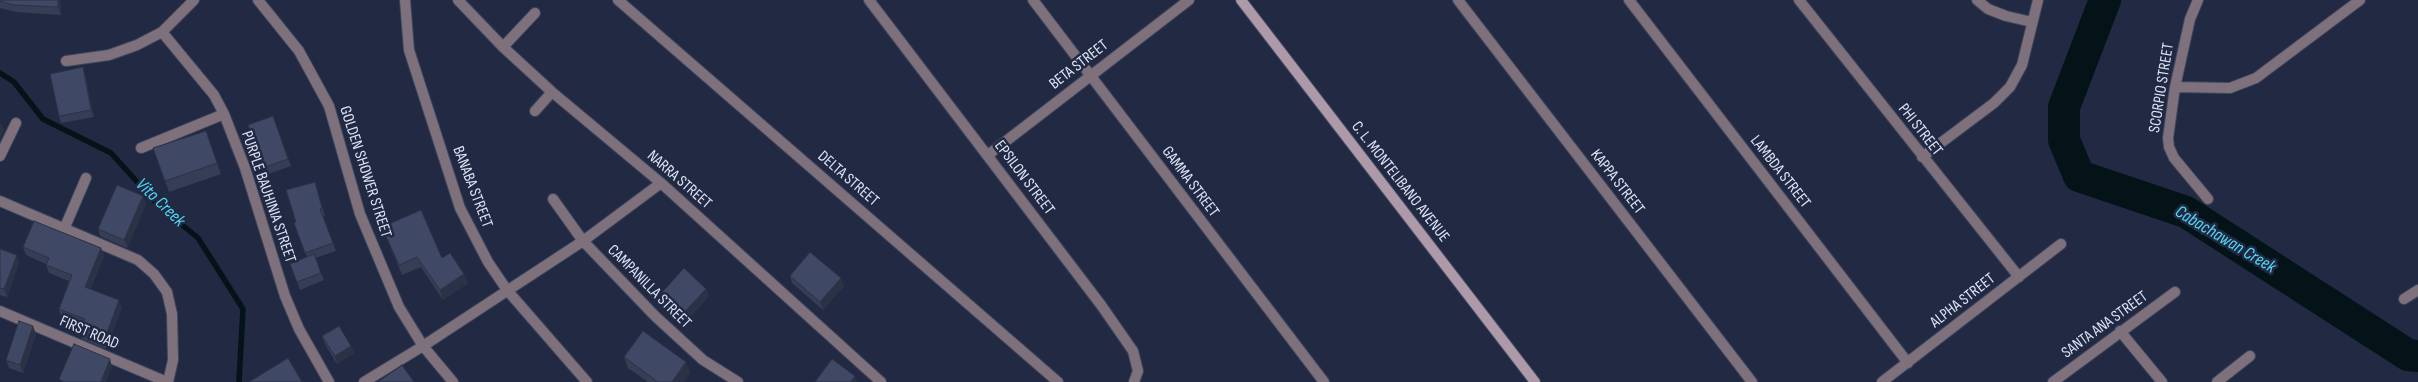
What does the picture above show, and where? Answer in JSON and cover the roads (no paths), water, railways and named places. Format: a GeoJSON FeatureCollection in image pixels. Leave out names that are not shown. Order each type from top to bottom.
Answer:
{"type":"FeatureCollection","features":[{"type":"Feature","properties":{"kind":"street"},"geometry":{"type":"LineString","coordinates":[[66,61],[109,55],[162,32],[194,0]]}},
{"type":"Feature","properties":{"kind":"street","name":"GOLDEN SHOWER STREET"},"geometry":{"type":"LineString","coordinates":[[258,0],[300,51],[329,106],[360,214],[400,307],[423,346],[453,382]]}},
{"type":"Feature","properties":{"kind":"street","name":"BANABA STREET"},"geometry":{"type":"LineString","coordinates":[[405,0],[409,50],[460,208],[488,262],[507,290],[587,382]]}},
{"type":"Feature","properties":{"kind":"street","name":"NARRA STREET"},"geometry":{"type":"LineString","coordinates":[[458,0],[503,47],[552,92],[661,183],[881,382]]}},
{"type":"Feature","properties":{"kind":"street","name":"DELTA STREET"},"geometry":{"type":"LineString","coordinates":[[618,0],[1058,382]]}},
{"type":"Feature","properties":{"kind":"street","name":"EPSILON STREET"},"geometry":{"type":"LineString","coordinates":[[869,0],[1102,305],[1133,351],[1138,371],[1134,382]]}},
{"type":"Feature","properties":{"kind":"street","name":"GAMMA STREET"},"geometry":{"type":"LineString","coordinates":[[1033,0],[1324,382]]}},
{"type":"Feature","properties":{"kind":"street","name":"BETA STREET"},"geometry":{"type":"LineString","coordinates":[[988,155],[1189,0]]}},
{"type":"Feature","properties":{"kind":"street","name":"C. L. MONTELIBANO AVENUE"},"geometry":{"type":"LineString","coordinates":[[1242,0],[1535,382]]}},
{"type":"Feature","properties":{"kind":"street","name":"KAPPA STREET"},"geometry":{"type":"LineString","coordinates":[[1458,0],[1752,382]]}},
{"type":"Feature","properties":{"kind":"street","name":"LAMBDA STREET"},"geometry":{"type":"LineString","coordinates":[[1629,0],[1908,362]]}},
{"type":"Feature","properties":{"kind":"street","name":"PHI STREET"},"geometry":{"type":"LineString","coordinates":[[1799,0],[2019,277]]}},
{"type":"Feature","properties":{"kind":"street"},"geometry":{"type":"LineString","coordinates":[[1977,0],[1988,9],[2006,16],[2032,22]]}},
{"type":"Feature","properties":{"kind":"street"},"geometry":{"type":"LineString","coordinates":[[1922,157],[1994,103],[2010,87],[2022,65],[2038,0]]}},
{"type":"Feature","properties":{"kind":"street","name":"SCORPIO STREET"},"geometry":{"type":"LineString","coordinates":[[2198,0],[2190,19],[2174,87],[2168,138],[2169,147],[2174,158],[2208,199]]}},
{"type":"Feature","properties":{"kind":"street"},"geometry":{"type":"LineString","coordinates":[[2174,87],[2230,88],[2256,78],[2360,0]]}},
{"type":"Feature","properties":{"kind":"street"},"geometry":{"type":"LineString","coordinates":[[503,47],[536,13]]}},
{"type":"Feature","properties":{"kind":"street","name":"PURPLE BAUHINIA STREET"},"geometry":{"type":"LineString","coordinates":[[162,32],[214,95],[224,114],[245,168],[285,296],[299,329],[329,382]]}},
{"type":"Feature","properties":{"kind":"street"},"geometry":{"type":"LineString","coordinates":[[534,111],[552,92]]}},
{"type":"Feature","properties":{"kind":"street"},"geometry":{"type":"LineString","coordinates":[[141,148],[224,114]]}},
{"type":"Feature","properties":{"kind":"street"},"geometry":{"type":"LineString","coordinates":[[0,156],[16,123]]}},
{"type":"Feature","properties":{"kind":"street"},"geometry":{"type":"LineString","coordinates":[[65,227],[86,178]]}},
{"type":"Feature","properties":{"kind":"street"},"geometry":{"type":"LineString","coordinates":[[364,382],[423,346],[583,241],[661,183]]}},
{"type":"Feature","properties":{"kind":"street","name":"CAMPANILLA STREET"},"geometry":{"type":"LineString","coordinates":[[553,199],[583,241],[676,338],[703,360],[738,382]]}},
{"type":"Feature","properties":{"kind":"street"},"geometry":{"type":"LineString","coordinates":[[0,201],[65,227],[138,260],[154,274],[167,292],[173,336],[173,360],[168,382]]}},
{"type":"Feature","properties":{"kind":"street","name":"ALPHA STREET"},"geometry":{"type":"LineString","coordinates":[[1882,382],[2060,244]]}},
{"type":"Feature","properties":{"kind":"street"},"geometry":{"type":"LineString","coordinates":[[2404,299],[2418,290]]}},
{"type":"Feature","properties":{"kind":"street","name":"SANTA ANA STREET"},"geometry":{"type":"LineString","coordinates":[[2053,382],[2175,292]]}},
{"type":"Feature","properties":{"kind":"street","name":"FIRST ROAD"},"geometry":{"type":"LineString","coordinates":[[0,311],[168,382]]}},
{"type":"Feature","properties":{"kind":"street"},"geometry":{"type":"LineString","coordinates":[[2120,331],[2162,382]]}},
{"type":"Feature","properties":{"kind":"street"},"geometry":{"type":"LineString","coordinates":[[2217,382],[2250,356]]}},
{"type":"Feature","properties":{"kind":"waterway","name":"Cabachawan Creek"},"geometry":{"type":"LineString","coordinates":[[2105,0],[2064,107],[2064,140],[2079,176],[2186,212],[2408,355],[2418,356]]}},
{"type":"Feature","properties":{"kind":"waterway","name":"Vito Creek"},"geometry":{"type":"LineString","coordinates":[[0,73],[14,82],[43,119],[111,153],[158,205],[198,238],[243,309],[239,382]]}}]}
